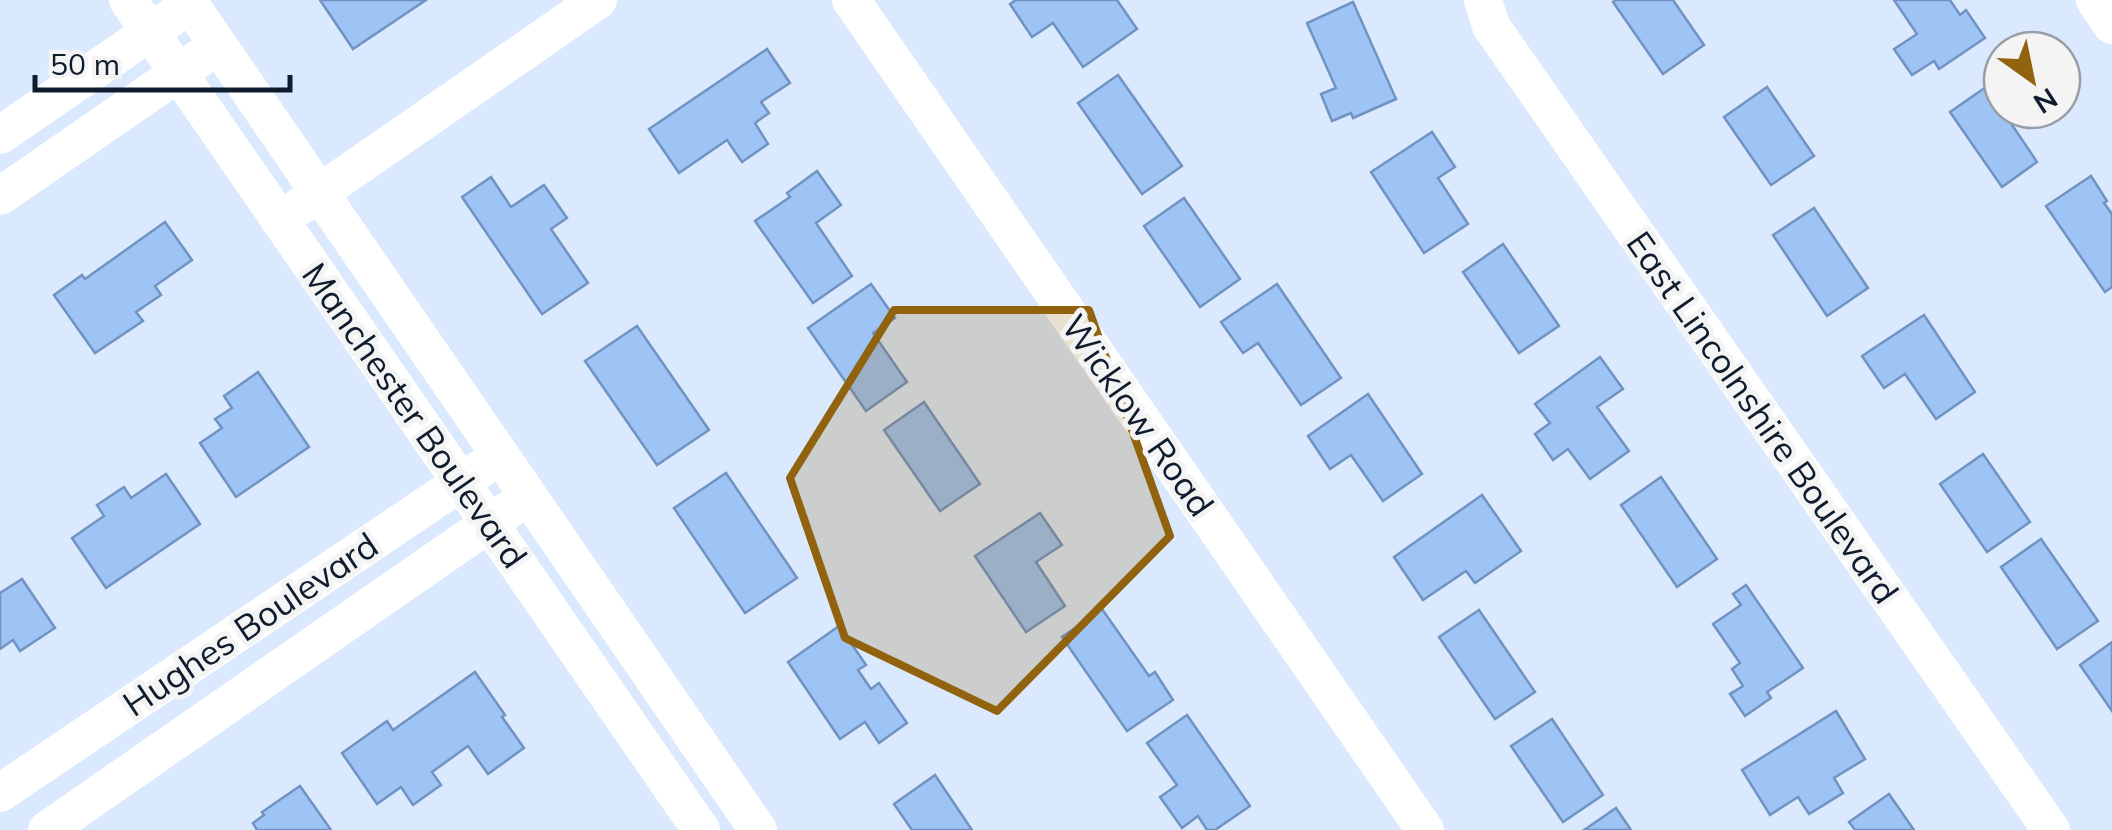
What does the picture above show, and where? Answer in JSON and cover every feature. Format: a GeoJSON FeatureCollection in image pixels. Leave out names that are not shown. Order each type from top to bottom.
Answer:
{"type":"FeatureCollection","features":[{"type":"Feature","properties":{"kind":"street","name":"Manchester Boulevard"},"geometry":{"type":"LineString","coordinates":[[128,0],[701,830]]}},
{"type":"Feature","properties":{"kind":"street"},"geometry":{"type":"LineString","coordinates":[[280,220],[598,0]]}},
{"type":"Feature","properties":{"kind":"street","name":"Wicklow Road"},"geometry":{"type":"LineString","coordinates":[[851,0],[1425,830]]}},
{"type":"Feature","properties":{"kind":"street","name":"East Lincolnshire Boulevard"},"geometry":{"type":"LineString","coordinates":[[1483,0],[1503,43],[2051,830]]}},
{"type":"Feature","properties":{"kind":"street"},"geometry":{"type":"LineString","coordinates":[[2095,0],[2112,25]]}},
{"type":"Feature","properties":{"kind":"street","name":"Manchester Boulevard"},"geometry":{"type":"LineString","coordinates":[[189,2],[758,830]]}},
{"type":"Feature","properties":{"kind":"street"},"geometry":{"type":"LineString","coordinates":[[0,135],[189,2]]}},
{"type":"Feature","properties":{"kind":"street"},"geometry":{"type":"LineString","coordinates":[[0,196],[218,45]]}},
{"type":"Feature","properties":{"kind":"street","name":"Hughes Boulevard"},"geometry":{"type":"LineString","coordinates":[[0,793],[500,456]]}},
{"type":"Feature","properties":{"kind":"street","name":"Hughes Boulevard"},"geometry":{"type":"LineString","coordinates":[[48,830],[528,497]]}},
{"type":"Feature","properties":{"kind":"street"},"geometry":{"type":"LineString","coordinates":[[0,793],[27,830]]}},
{"type":"Feature","properties":{"kind":"highlighted area"},"geometry":{"type":"Polygon","coordinates":[[[894,310],[1089,310],[1170,536],[997,711],[845,638],[790,478],[894,310]]]}},
{"type":"Feature","properties":{"kind":"building"},"geometry":{"type":"Polygon","coordinates":[[[320,0],[426,0],[353,49],[320,0]]]}},
{"type":"Feature","properties":{"kind":"building"},"geometry":{"type":"Polygon","coordinates":[[[1016,0],[1117,0],[1137,29],[1083,67],[1053,23],[1032,37],[1010,4],[1016,0]]]}},
{"type":"Feature","properties":{"kind":"building"},"geometry":{"type":"Polygon","coordinates":[[[1673,0],[1704,45],[1663,74],[1613,2],[1673,0]]]}},
{"type":"Feature","properties":{"kind":"building"},"geometry":{"type":"Polygon","coordinates":[[[1894,0],[1950,0],[1960,15],[1966,10],[1982,34],[1982,40],[1939,69],[1934,61],[1912,75],[1894,49],[1917,34],[1894,0]]]}},
{"type":"Feature","properties":{"kind":"building"},"geometry":{"type":"Polygon","coordinates":[[[1353,2],[1396,99],[1353,118],[1351,113],[1332,121],[1321,94],[1336,88],[1307,23],[1353,2]]]}},
{"type":"Feature","properties":{"kind":"building"},"geometry":{"type":"Polygon","coordinates":[[[767,49],[790,83],[761,102],[769,113],[755,123],[768,144],[742,162],[727,140],[679,173],[649,129],[767,49]]]}},
{"type":"Feature","properties":{"kind":"building"},"geometry":{"type":"Polygon","coordinates":[[[1118,75],[1182,166],[1142,194],[1078,103],[1118,75]]]}},
{"type":"Feature","properties":{"kind":"building"},"geometry":{"type":"Polygon","coordinates":[[[1767,87],[1814,156],[1771,185],[1724,117],[1767,87]]]}},
{"type":"Feature","properties":{"kind":"building"},"geometry":{"type":"Polygon","coordinates":[[[1982,90],[1982,130],[2015,130],[2037,162],[2002,187],[1950,112],[1982,90]]]}},
{"type":"Feature","properties":{"kind":"building"},"geometry":{"type":"Polygon","coordinates":[[[1432,132],[1455,167],[1438,178],[1468,224],[1424,253],[1371,172],[1432,132]]]}},
{"type":"Feature","properties":{"kind":"building"},"geometry":{"type":"Polygon","coordinates":[[[817,171],[841,205],[816,223],[852,276],[813,303],[755,221],[790,197],[787,193],[817,171]]]}},
{"type":"Feature","properties":{"kind":"building"},"geometry":{"type":"Polygon","coordinates":[[[2091,176],[2112,214],[2112,287],[2105,292],[2046,206],[2091,176]]]}},
{"type":"Feature","properties":{"kind":"building"},"geometry":{"type":"Polygon","coordinates":[[[491,177],[511,207],[544,185],[567,218],[551,229],[588,283],[542,314],[462,197],[491,177]]]}},
{"type":"Feature","properties":{"kind":"building"},"geometry":{"type":"Polygon","coordinates":[[[1184,198],[1240,279],[1200,307],[1144,226],[1184,198]]]}},
{"type":"Feature","properties":{"kind":"building"},"geometry":{"type":"Polygon","coordinates":[[[1814,208],[1868,288],[1827,316],[1773,235],[1814,208]]]}},
{"type":"Feature","properties":{"kind":"building"},"geometry":{"type":"Polygon","coordinates":[[[165,222],[192,260],[155,286],[161,295],[136,312],[143,321],[95,353],[54,295],[82,275],[85,279],[165,222]]]}},
{"type":"Feature","properties":{"kind":"building"},"geometry":{"type":"Polygon","coordinates":[[[1503,244],[1559,326],[1519,353],[1463,272],[1503,244]]]}},
{"type":"Feature","properties":{"kind":"building"},"geometry":{"type":"Polygon","coordinates":[[[871,284],[895,318],[873,333],[907,382],[866,411],[808,328],[871,284]]]}},
{"type":"Feature","properties":{"kind":"building"},"geometry":{"type":"Polygon","coordinates":[[[1277,284],[1341,378],[1301,405],[1258,343],[1243,353],[1221,322],[1277,284]]]}},
{"type":"Feature","properties":{"kind":"building"},"geometry":{"type":"Polygon","coordinates":[[[1924,315],[1975,392],[1936,419],[1905,374],[1884,388],[1862,356],[1924,315]]]}},
{"type":"Feature","properties":{"kind":"building"},"geometry":{"type":"Polygon","coordinates":[[[637,326],[709,430],[657,465],[585,361],[637,326]]]}},
{"type":"Feature","properties":{"kind":"building"},"geometry":{"type":"Polygon","coordinates":[[[1600,357],[1623,389],[1597,407],[1629,451],[1590,479],[1568,449],[1553,460],[1535,434],[1550,423],[1535,404],[1600,357]]]}},
{"type":"Feature","properties":{"kind":"building"},"geometry":{"type":"Polygon","coordinates":[[[258,372],[309,447],[236,497],[200,443],[222,428],[215,419],[232,408],[224,396],[258,372]]]}},
{"type":"Feature","properties":{"kind":"building"},"geometry":{"type":"Polygon","coordinates":[[[1368,394],[1422,474],[1383,501],[1351,455],[1330,469],[1308,436],[1368,394]]]}},
{"type":"Feature","properties":{"kind":"building"},"geometry":{"type":"Polygon","coordinates":[[[924,402],[980,484],[940,511],[884,430],[924,402]]]}},
{"type":"Feature","properties":{"kind":"building"},"geometry":{"type":"Polygon","coordinates":[[[1983,454],[2030,522],[1987,552],[1940,484],[1983,454]]]}},
{"type":"Feature","properties":{"kind":"building"},"geometry":{"type":"Polygon","coordinates":[[[726,473],[797,578],[745,613],[674,508],[726,473]]]}},
{"type":"Feature","properties":{"kind":"building"},"geometry":{"type":"Polygon","coordinates":[[[166,474],[200,524],[106,588],[72,538],[104,516],[97,505],[124,487],[131,498],[166,474]]]}},
{"type":"Feature","properties":{"kind":"building"},"geometry":{"type":"Polygon","coordinates":[[[1661,477],[1717,559],[1677,587],[1621,505],[1661,477]]]}},
{"type":"Feature","properties":{"kind":"building"},"geometry":{"type":"Polygon","coordinates":[[[1482,495],[1521,551],[1475,583],[1466,571],[1423,600],[1394,557],[1482,495]]]}},
{"type":"Feature","properties":{"kind":"building"},"geometry":{"type":"Polygon","coordinates":[[[1040,513],[1062,545],[1036,562],[1065,606],[1026,632],[975,556],[1040,513]]]}},
{"type":"Feature","properties":{"kind":"building"},"geometry":{"type":"Polygon","coordinates":[[[2041,539],[2098,621],[2057,649],[2001,567],[2041,539]]]}},
{"type":"Feature","properties":{"kind":"building"},"geometry":{"type":"Polygon","coordinates":[[[22,579],[55,628],[20,651],[13,640],[0,649],[0,593],[22,579]]]}},
{"type":"Feature","properties":{"kind":"building"},"geometry":{"type":"Polygon","coordinates":[[[1746,585],[1803,668],[1767,692],[1771,698],[1745,716],[1730,694],[1743,686],[1732,669],[1740,663],[1713,624],[1741,605],[1733,594],[1746,585]]]}},
{"type":"Feature","properties":{"kind":"building"},"geometry":{"type":"Polygon","coordinates":[[[1102,609],[1149,676],[1155,672],[1173,700],[1127,731],[1062,637],[1102,609]]]}},
{"type":"Feature","properties":{"kind":"building"},"geometry":{"type":"Polygon","coordinates":[[[1479,610],[1535,692],[1495,719],[1439,637],[1479,610]]]}},
{"type":"Feature","properties":{"kind":"building"},"geometry":{"type":"Polygon","coordinates":[[[839,626],[866,665],[858,670],[871,689],[879,683],[907,723],[879,743],[865,722],[840,739],[788,662],[839,626]]]}},
{"type":"Feature","properties":{"kind":"building"},"geometry":{"type":"Polygon","coordinates":[[[2112,642],[2112,711],[2080,665],[2112,642]]]}},
{"type":"Feature","properties":{"kind":"building"},"geometry":{"type":"Polygon","coordinates":[[[475,672],[524,748],[488,774],[468,746],[432,772],[441,785],[413,805],[401,787],[377,804],[342,753],[387,721],[393,730],[475,672]]]}},
{"type":"Feature","properties":{"kind":"building"},"geometry":{"type":"Polygon","coordinates":[[[1836,711],[1865,759],[1834,778],[1843,793],[1809,814],[1798,797],[1770,815],[1742,770],[1836,711]]]}},
{"type":"Feature","properties":{"kind":"building"},"geometry":{"type":"Polygon","coordinates":[[[1187,715],[1250,806],[1215,830],[1207,830],[1198,816],[1182,828],[1160,797],[1177,785],[1147,743],[1187,715]]]}},
{"type":"Feature","properties":{"kind":"building"},"geometry":{"type":"Polygon","coordinates":[[[1552,719],[1603,795],[1563,822],[1511,746],[1552,719]]]}},
{"type":"Feature","properties":{"kind":"building"},"geometry":{"type":"Polygon","coordinates":[[[935,775],[972,830],[912,830],[894,804],[935,775]]]}},
{"type":"Feature","properties":{"kind":"building"},"geometry":{"type":"Polygon","coordinates":[[[300,786],[331,830],[257,830],[253,823],[264,815],[262,812],[300,786]]]}},
{"type":"Feature","properties":{"kind":"building"},"geometry":{"type":"Polygon","coordinates":[[[1889,794],[1914,830],[1855,830],[1849,822],[1889,794]]]}},
{"type":"Feature","properties":{"kind":"building"},"geometry":{"type":"Polygon","coordinates":[[[1616,808],[1631,830],[1584,830],[1616,808]]]}}]}
